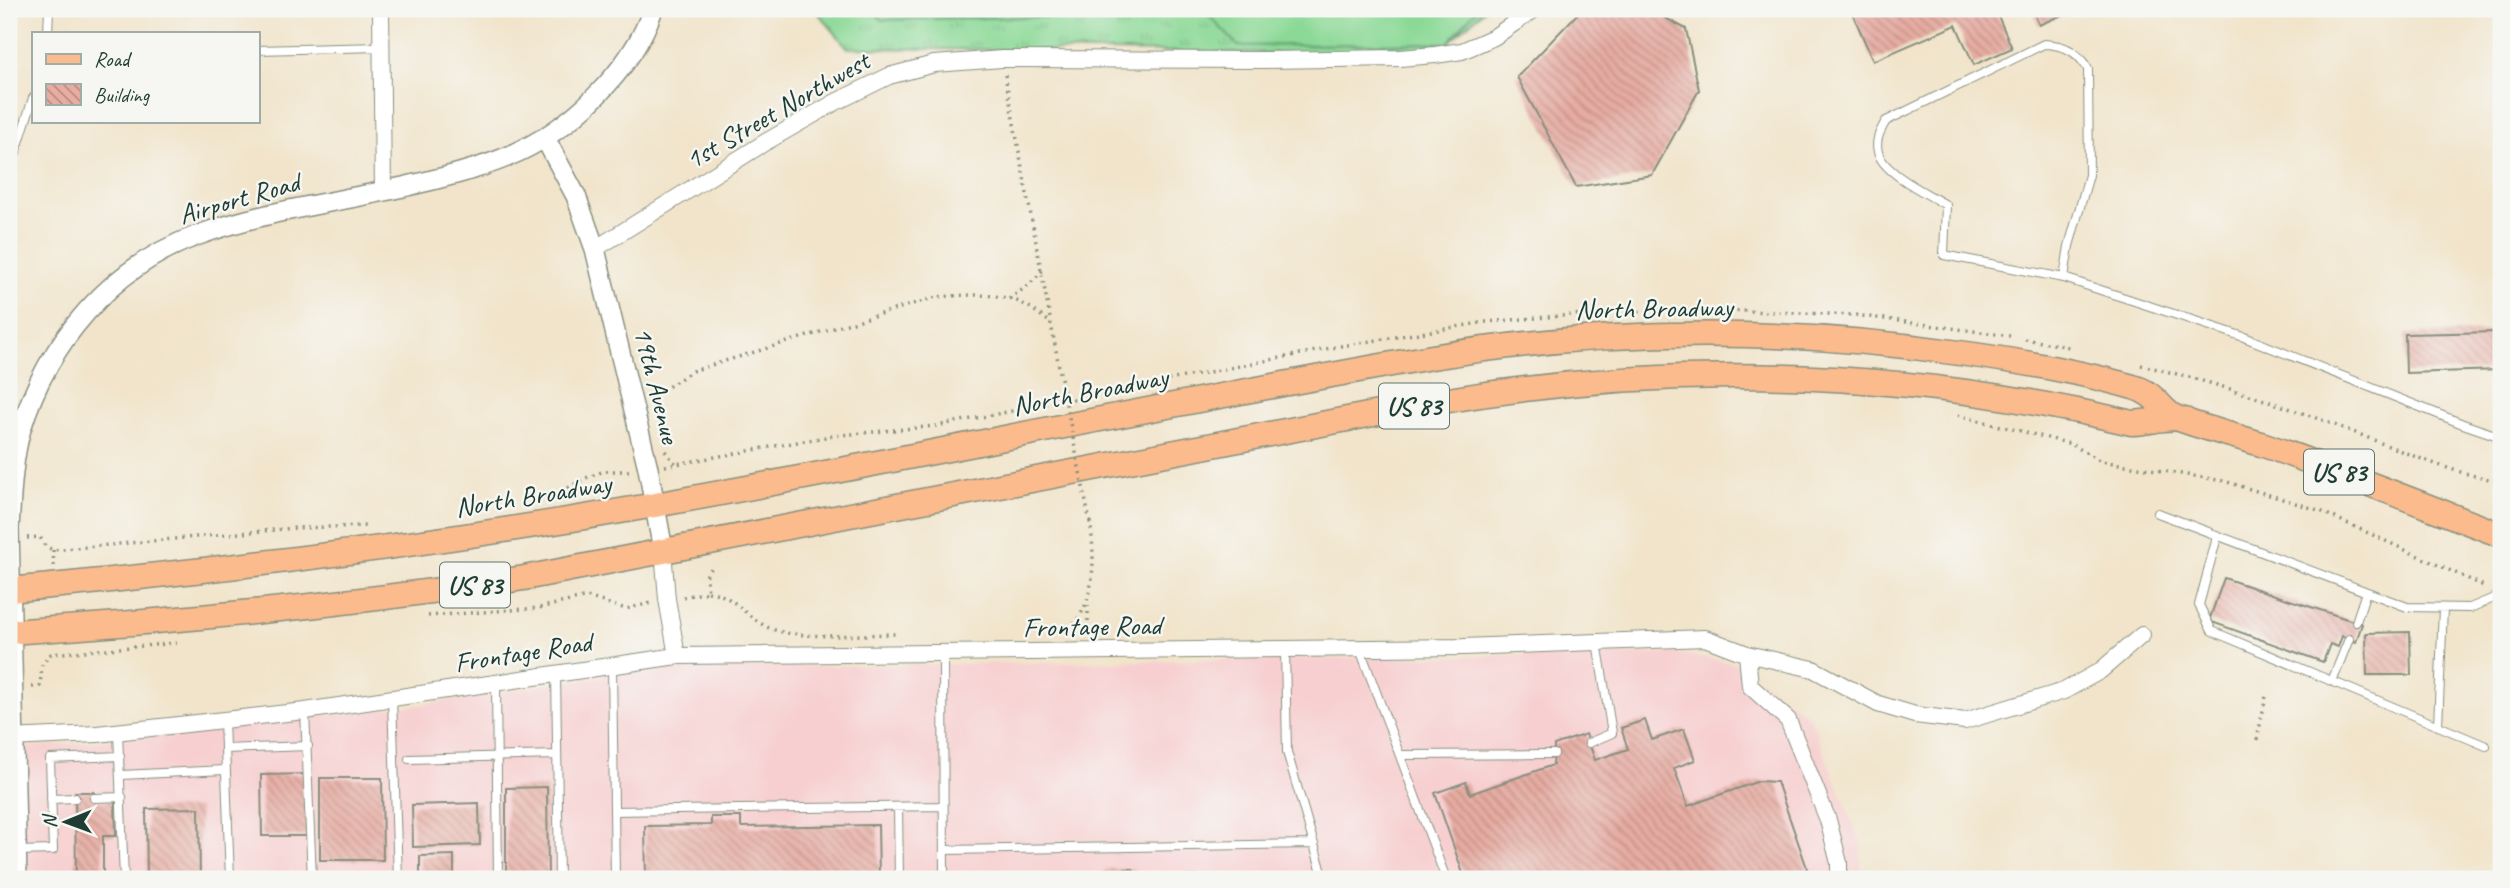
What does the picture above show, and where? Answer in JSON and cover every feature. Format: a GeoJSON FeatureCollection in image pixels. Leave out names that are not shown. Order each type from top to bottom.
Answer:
{"type":"FeatureCollection","features":[{"type":"Feature","properties":{"kind":"main road","name":"North Broadway"},"geometry":{"type":"LineString","coordinates":[[9,590],[337,555],[655,505],[1384,365],[1501,346],[1606,337],[1785,336],[1855,340],[1950,351],[2135,387],[2151,394],[2173,417],[2235,435],[2339,472],[2501,535]]}},
{"type":"Feature","properties":{"kind":"main road","name":"North Broadway"},"geometry":{"type":"LineString","coordinates":[[10,632],[261,612],[524,578],[1430,403],[1511,390],[1594,381],[1734,376],[1851,379],[1994,395],[2132,423],[2149,423],[2173,417]]}},
{"type":"Feature","properties":{"kind":"street"},"geometry":{"type":"LineString","coordinates":[[381,9],[383,192]]}},
{"type":"Feature","properties":{"kind":"street","name":"Airport Road"},"geometry":{"type":"LineString","coordinates":[[18,879],[13,820],[13,687],[9,590],[9,528],[13,473],[21,431],[31,400],[71,331],[96,301],[124,275],[158,254],[196,236],[250,220],[476,170],[512,156],[545,138],[580,112],[607,85],[632,52],[653,9]]}},
{"type":"Feature","properties":{"kind":"street","name":"1st Street Northwest"},"geometry":{"type":"LineString","coordinates":[[594,249],[764,143],[834,103],[889,76],[934,64],[1002,59],[1238,60],[1436,55],[1462,51],[1493,37],[1535,9]]}},
{"type":"Feature","properties":{"kind":"street","name":"19th Avenue"},"geometry":{"type":"LineString","coordinates":[[545,138],[576,196],[594,249],[655,505],[677,656]]}},
{"type":"Feature","properties":{"kind":"street","name":"Frontage Road"},"geometry":{"type":"LineString","coordinates":[[12,737],[118,731],[305,711],[677,656],[1360,649],[1705,638],[1747,654],[1813,669],[1878,704],[1914,715],[1965,721],[2063,691],[2100,671],[2142,635]]}},
{"type":"Feature","properties":{"kind":"street"},"geometry":{"type":"LineString","coordinates":[[1747,654],[1750,686],[1788,720],[1808,768],[1828,820],[1839,863],[1839,879]]}},
{"type":"Feature","properties":{"kind":"lane"},"geometry":{"type":"LineString","coordinates":[[48,32],[49,9]]}},
{"type":"Feature","properties":{"kind":"lane"},"geometry":{"type":"LineString","coordinates":[[2064,278],[2069,246],[2089,175],[2088,69],[2079,55],[2062,45],[2044,44],[1886,121],[1878,134],[1878,153],[1893,172],[1947,205],[1944,255],[2064,278],[2244,337],[2501,437]]}},
{"type":"Feature","properties":{"kind":"lane"},"geometry":{"type":"LineString","coordinates":[[259,50],[381,47]]}},
{"type":"Feature","properties":{"kind":"lane"},"geometry":{"type":"LineString","coordinates":[[9,174],[32,101]]}},
{"type":"Feature","properties":{"kind":"lane"},"geometry":{"type":"LineString","coordinates":[[2158,513],[2407,607],[2470,608],[2501,595]]}},
{"type":"Feature","properties":{"kind":"lane"},"geometry":{"type":"LineString","coordinates":[[2217,537],[2199,605],[2211,631],[2486,746]]}},
{"type":"Feature","properties":{"kind":"lane"},"geometry":{"type":"LineString","coordinates":[[2356,622],[2366,592]]}},
{"type":"Feature","properties":{"kind":"lane"},"geometry":{"type":"LineString","coordinates":[[2438,726],[2443,608]]}},
{"type":"Feature","properties":{"kind":"lane"},"geometry":{"type":"LineString","coordinates":[[2332,681],[2349,639]]}},
{"type":"Feature","properties":{"kind":"lane"},"geometry":{"type":"LineString","coordinates":[[1589,743],[1612,733],[1597,642]]}},
{"type":"Feature","properties":{"kind":"lane"},"geometry":{"type":"LineString","coordinates":[[1286,649],[1287,752],[1324,879]]}},
{"type":"Feature","properties":{"kind":"lane"},"geometry":{"type":"LineString","coordinates":[[1360,649],[1446,879]]}},
{"type":"Feature","properties":{"kind":"lane"},"geometry":{"type":"LineString","coordinates":[[943,654],[944,879]]}},
{"type":"Feature","properties":{"kind":"lane"},"geometry":{"type":"LineString","coordinates":[[612,665],[615,879]]}},
{"type":"Feature","properties":{"kind":"lane"},"geometry":{"type":"LineString","coordinates":[[556,673],[559,879]]}},
{"type":"Feature","properties":{"kind":"lane"},"geometry":{"type":"LineString","coordinates":[[496,682],[498,879]]}},
{"type":"Feature","properties":{"kind":"lane"},"geometry":{"type":"LineString","coordinates":[[392,698],[398,879]]}},
{"type":"Feature","properties":{"kind":"lane"},"geometry":{"type":"LineString","coordinates":[[305,711],[312,879]]}},
{"type":"Feature","properties":{"kind":"lane"},"geometry":{"type":"LineString","coordinates":[[224,720],[230,879]]}},
{"type":"Feature","properties":{"kind":"lane"},"geometry":{"type":"LineString","coordinates":[[118,731],[124,879]]}},
{"type":"Feature","properties":{"kind":"lane"},"geometry":{"type":"LineString","coordinates":[[225,749],[308,746]]}},
{"type":"Feature","properties":{"kind":"lane"},"geometry":{"type":"LineString","coordinates":[[1400,755],[1554,754]]}},
{"type":"Feature","properties":{"kind":"lane"},"geometry":{"type":"LineString","coordinates":[[409,759],[557,755]]}},
{"type":"Feature","properties":{"kind":"lane"},"geometry":{"type":"LineString","coordinates":[[17,851],[52,850],[50,759],[120,756]]}},
{"type":"Feature","properties":{"kind":"lane"},"geometry":{"type":"LineString","coordinates":[[121,775],[226,770]]}},
{"type":"Feature","properties":{"kind":"lane"},"geometry":{"type":"LineString","coordinates":[[94,797],[122,797]]}},
{"type":"Feature","properties":{"kind":"lane"},"geometry":{"type":"LineString","coordinates":[[51,799],[75,798]]}},
{"type":"Feature","properties":{"kind":"lane"},"geometry":{"type":"LineString","coordinates":[[614,811],[943,806]]}},
{"type":"Feature","properties":{"kind":"lane"},"geometry":{"type":"LineString","coordinates":[[898,807],[899,879]]}},
{"type":"Feature","properties":{"kind":"lane"},"geometry":{"type":"LineString","coordinates":[[944,850],[1314,844]]}},
{"type":"Feature","properties":{"kind":"path"},"geometry":{"type":"LineString","coordinates":[[1002,59],[1094,544],[1088,602],[1088,652]]}},
{"type":"Feature","properties":{"kind":"path"},"geometry":{"type":"LineString","coordinates":[[1009,299],[1029,285],[1043,270]]}},
{"type":"Feature","properties":{"kind":"path"},"geometry":{"type":"LineString","coordinates":[[649,404],[652,396],[692,371],[936,297],[970,295],[1009,299],[1028,306],[1052,324]]}},
{"type":"Feature","properties":{"kind":"path"},"geometry":{"type":"LineString","coordinates":[[1953,414],[2071,444],[2101,461],[2224,481],[2318,510],[2489,589]]}},
{"type":"Feature","properties":{"kind":"path"},"geometry":{"type":"LineString","coordinates":[[660,445],[676,464]]}},
{"type":"Feature","properties":{"kind":"path"},"geometry":{"type":"LineString","coordinates":[[1078,493],[1092,490]]}},
{"type":"Feature","properties":{"kind":"path"},"geometry":{"type":"LineString","coordinates":[[708,592],[706,576],[714,564]]}},
{"type":"Feature","properties":{"kind":"path"},"geometry":{"type":"LineString","coordinates":[[416,616],[539,608],[587,597],[626,609],[667,599],[719,592],[766,627],[789,634],[898,634]]}},
{"type":"Feature","properties":{"kind":"path"},"geometry":{"type":"LineString","coordinates":[[1047,634],[1069,627],[1088,602]]}},
{"type":"Feature","properties":{"kind":"path"},"geometry":{"type":"LineString","coordinates":[[13,687],[40,686],[41,664],[51,654],[184,642]]}},
{"type":"Feature","properties":{"kind":"path"},"geometry":{"type":"LineString","coordinates":[[2257,740],[2266,696]]}},
{"type":"Feature","properties":{"kind":"shaded area"},"geometry":{"type":"Polygon","coordinates":[[[1677,653],[1735,663],[1810,717],[1861,843],[1861,879],[9,879],[9,748],[81,743],[411,706],[640,670],[1677,653]]]}},
{"type":"Feature","properties":{"kind":"green space"},"geometry":{"type":"Polygon","coordinates":[[[815,9],[1485,9],[1435,55],[848,48],[815,9]]]}},
{"type":"Feature","properties":{"kind":"green space"},"geometry":{"type":"Polygon","coordinates":[[[872,9],[1099,9],[1092,16],[882,20],[872,9]]]}},
{"type":"Feature","properties":{"kind":"green space"},"geometry":{"type":"Polygon","coordinates":[[[1203,9],[1477,9],[1448,43],[1238,46],[1203,9]]]}},
{"type":"Feature","properties":{"kind":"building"},"geometry":{"type":"Polygon","coordinates":[[[1582,9],[1649,9],[1686,29],[1699,90],[1652,175],[1576,187],[1517,77],[1582,9]]]}},
{"type":"Feature","properties":{"kind":"building"},"geometry":{"type":"Polygon","coordinates":[[[1860,9],[1995,9],[2012,48],[1974,65],[1956,25],[1873,61],[1852,12],[1860,9]]]}},
{"type":"Feature","properties":{"kind":"building"},"geometry":{"type":"Polygon","coordinates":[[[2032,9],[2076,9],[2039,25],[2032,9]]]}},
{"type":"Feature","properties":{"kind":"building"},"geometry":{"type":"Polygon","coordinates":[[[2499,332],[2500,370],[2406,373],[2405,334],[2499,332]]]}},
{"type":"Feature","properties":{"kind":"building"},"geometry":{"type":"Polygon","coordinates":[[[2224,578],[2362,624],[2356,642],[2342,636],[2338,647],[2330,644],[2323,662],[2209,621],[2224,578]]]}},
{"type":"Feature","properties":{"kind":"building"},"geometry":{"type":"Polygon","coordinates":[[[2410,632],[2411,675],[2367,675],[2366,633],[2410,632]]]}},
{"type":"Feature","properties":{"kind":"building"},"geometry":{"type":"Polygon","coordinates":[[[1645,720],[1652,740],[1684,729],[1695,760],[1674,768],[1688,806],[1759,781],[1777,782],[1807,868],[1795,879],[1465,879],[1435,793],[1466,782],[1470,794],[1553,765],[1554,745],[1586,734],[1595,760],[1628,749],[1621,728],[1645,720]]]}},
{"type":"Feature","properties":{"kind":"building"},"geometry":{"type":"Polygon","coordinates":[[[307,774],[308,836],[262,836],[261,775],[307,774]]]}},
{"type":"Feature","properties":{"kind":"building"},"geometry":{"type":"Polygon","coordinates":[[[320,778],[382,778],[383,860],[320,860],[320,778]]]}},
{"type":"Feature","properties":{"kind":"building"},"geometry":{"type":"Polygon","coordinates":[[[547,787],[548,879],[506,879],[506,788],[547,787]]]}},
{"type":"Feature","properties":{"kind":"building"},"geometry":{"type":"Polygon","coordinates":[[[75,792],[94,792],[94,801],[115,801],[116,836],[103,836],[103,879],[76,879],[75,792]]]}},
{"type":"Feature","properties":{"kind":"building"},"geometry":{"type":"Polygon","coordinates":[[[479,803],[480,845],[413,847],[412,805],[479,803]]]}},
{"type":"Feature","properties":{"kind":"building"},"geometry":{"type":"Polygon","coordinates":[[[199,808],[200,879],[147,879],[146,809],[199,808]]]}},
{"type":"Feature","properties":{"kind":"building"},"geometry":{"type":"Polygon","coordinates":[[[711,817],[741,817],[741,827],[878,825],[879,879],[646,879],[645,826],[711,825],[711,817]]]}},
{"type":"Feature","properties":{"kind":"building"},"geometry":{"type":"Polygon","coordinates":[[[454,855],[454,879],[420,879],[420,856],[454,855]]]}},
{"type":"Feature","properties":{"kind":"building"},"geometry":{"type":"Polygon","coordinates":[[[1106,869],[1133,869],[1137,877],[1199,876],[1201,879],[1102,879],[1106,869]]]}}]}
